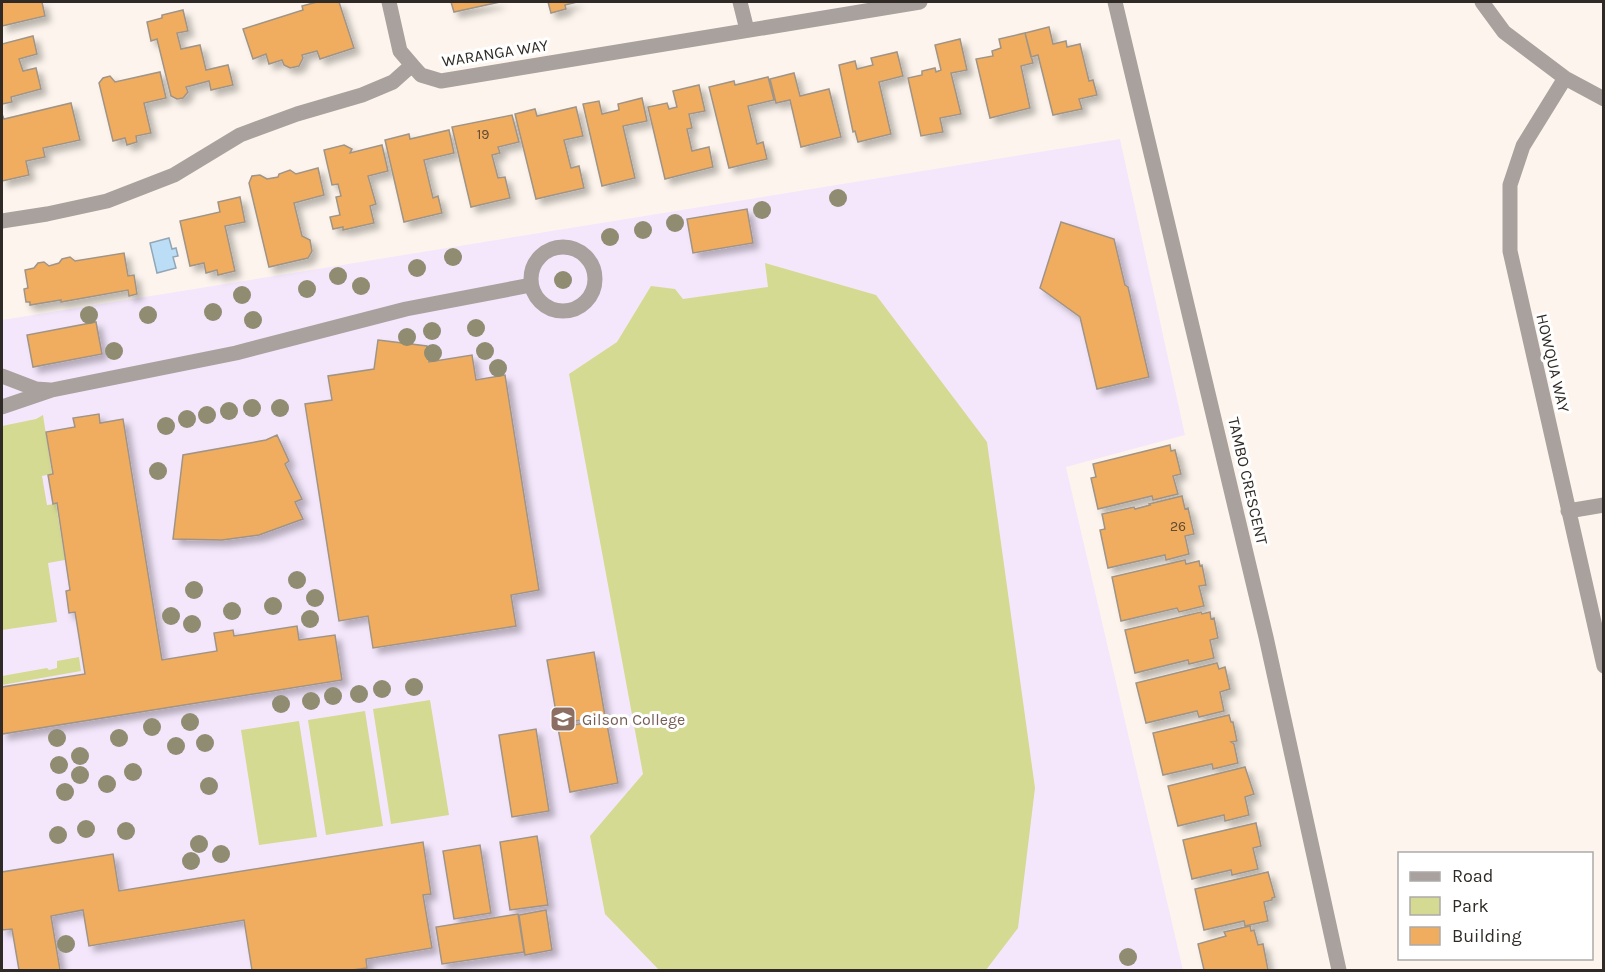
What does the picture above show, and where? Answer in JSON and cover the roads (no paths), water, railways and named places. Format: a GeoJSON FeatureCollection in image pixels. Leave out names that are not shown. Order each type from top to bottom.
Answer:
{"type":"FeatureCollection","features":[{"type":"Feature","properties":{"kind":"street"},"geometry":{"type":"LineString","coordinates":[[2,221],[107,201],[174,175],[240,135],[393,82],[412,64],[400,51],[389,2]]}},
{"type":"Feature","properties":{"kind":"street"},"geometry":{"type":"LineString","coordinates":[[740,2],[747,30]]}},
{"type":"Feature","properties":{"kind":"street","name":"WARANGA WAY"},"geometry":{"type":"LineString","coordinates":[[412,64],[421,75],[441,81],[920,2]]}},
{"type":"Feature","properties":{"kind":"street","name":"TAMBO CRESCENT"},"geometry":{"type":"LineString","coordinates":[[1115,2],[1263,626],[1339,970]]}},
{"type":"Feature","properties":{"kind":"street"},"geometry":{"type":"LineString","coordinates":[[1482,2],[1504,32],[1565,78],[1604,99]]}},
{"type":"Feature","properties":{"kind":"street","name":"HOWQUA WAY"},"geometry":{"type":"LineString","coordinates":[[1565,78],[1523,146],[1510,185],[1510,251],[1604,666]]}},
{"type":"Feature","properties":{"kind":"street"},"geometry":{"type":"LineString","coordinates":[[562,247],[583,254],[590,262],[594,273],[595,283],[592,293],[578,308],[569,311],[549,309],[534,295],[531,285],[531,274],[535,264],[551,249],[562,247]]}},
{"type":"Feature","properties":{"kind":"street"},"geometry":{"type":"LineString","coordinates":[[2,407],[52,390],[236,353],[406,309],[531,285]]}},
{"type":"Feature","properties":{"kind":"street"},"geometry":{"type":"LineString","coordinates":[[2,376],[36,389],[52,390]]}},
{"type":"Feature","properties":{"kind":"street"},"geometry":{"type":"LineString","coordinates":[[1568,511],[1604,505]]}},
{"type":"Feature","properties":{"kind":"water"},"geometry":{"type":"Polygon","coordinates":[[[169,238],[172,249],[176,248],[178,256],[173,257],[176,268],[157,273],[150,243],[169,238]]]}},
{"type":"Feature","properties":{"kind":"place","name":"Gilson College"},"geometry":{"type":"Point","coordinates":[563,719]}}]}
